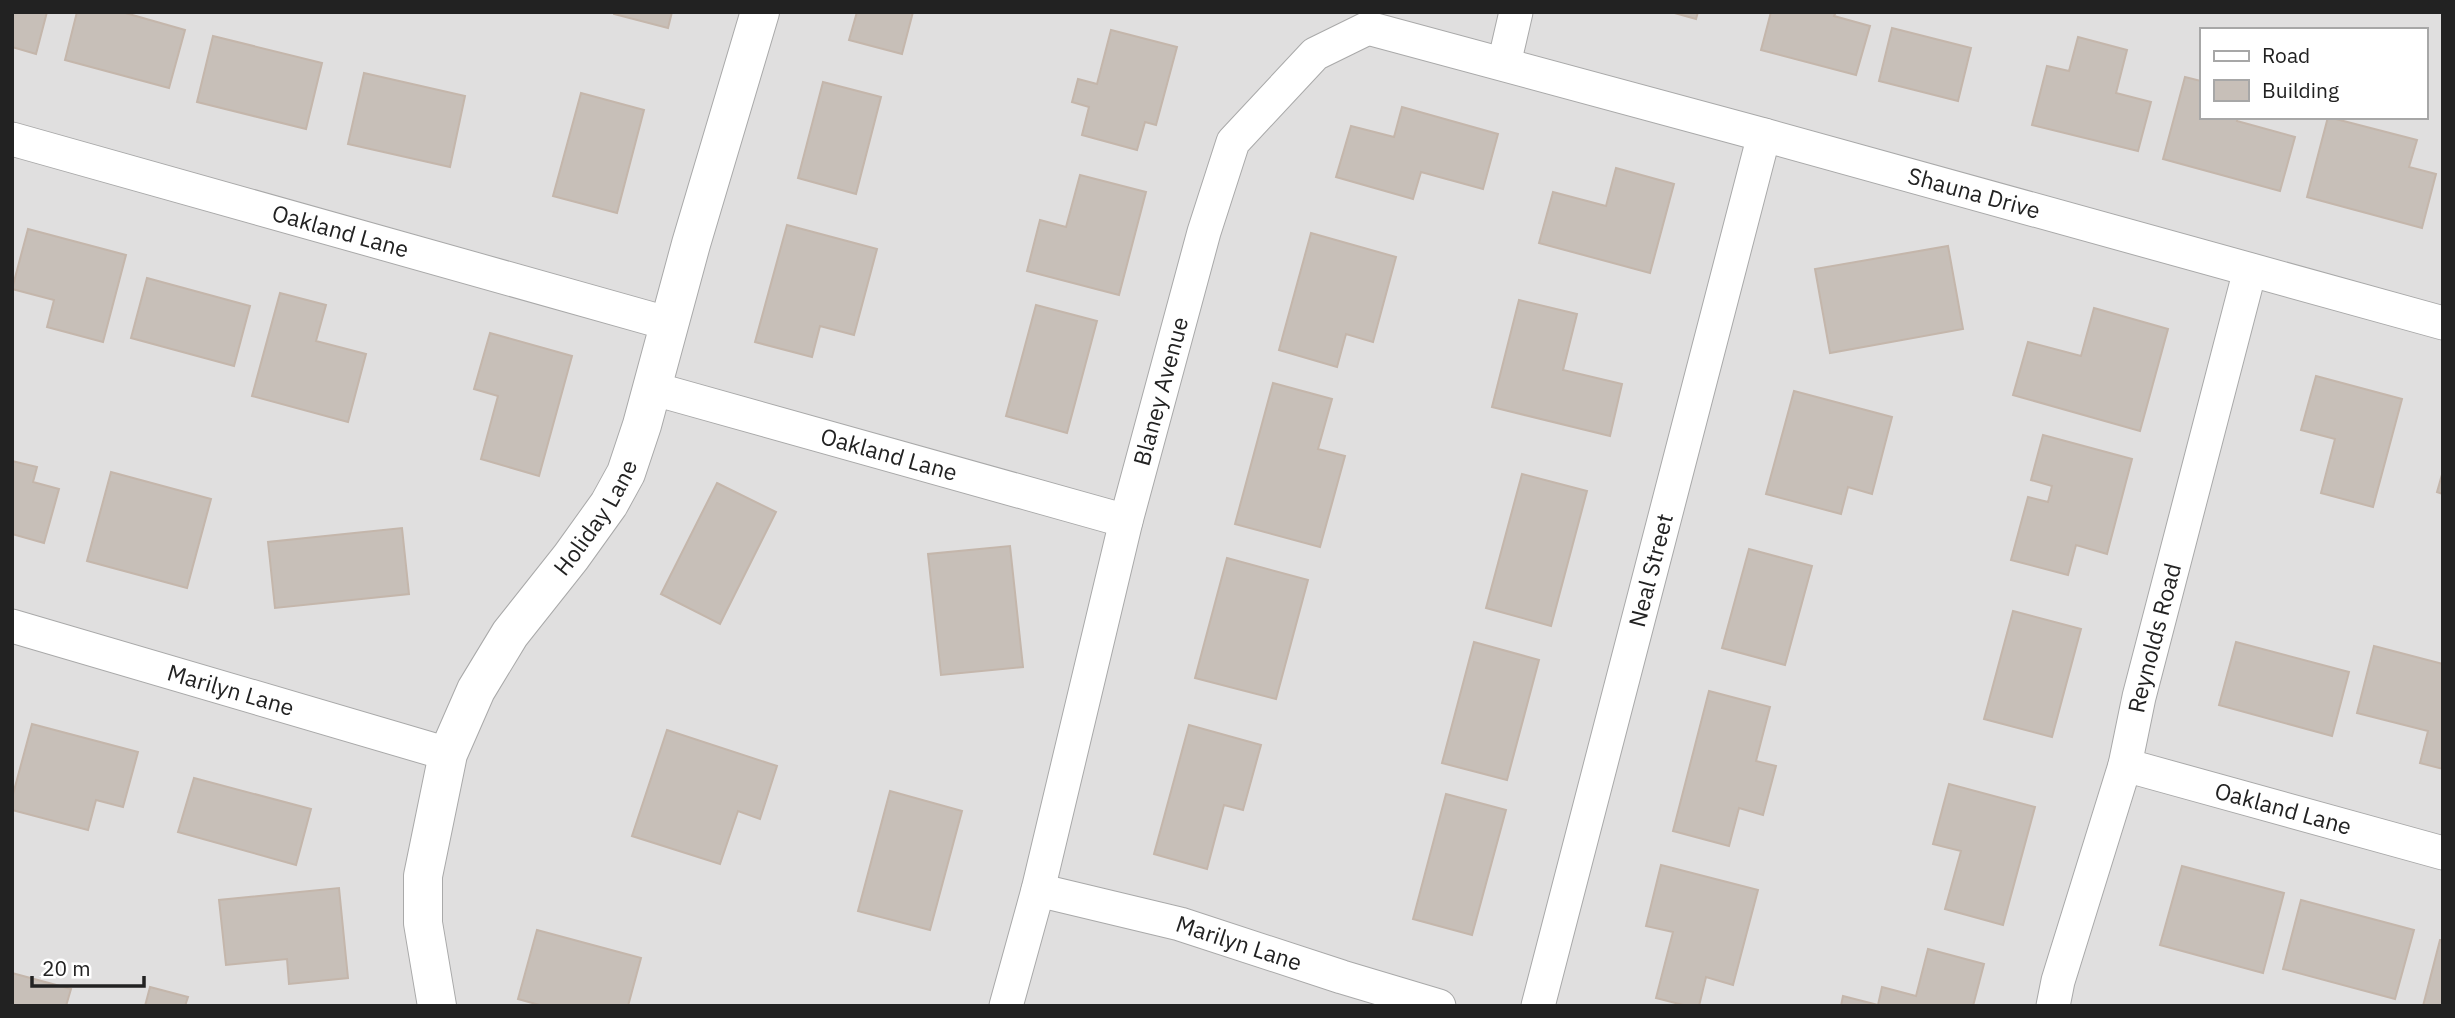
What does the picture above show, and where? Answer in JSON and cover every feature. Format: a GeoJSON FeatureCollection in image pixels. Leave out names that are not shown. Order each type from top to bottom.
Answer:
{"type":"FeatureCollection","features":[{"type":"Feature","properties":{"kind":"street","name":"Holiday Lane"},"geometry":{"type":"LineString","coordinates":[[437,1006],[423,923],[423,876],[448,754],[476,690],[503,646],[594,525],[626,473],[760,12]]}},
{"type":"Feature","properties":{"kind":"street"},"geometry":{"type":"LineString","coordinates":[[1504,64],[1516,12]]}},
{"type":"Feature","properties":{"kind":"street","name":"Blaney Avenue"},"geometry":{"type":"LineString","coordinates":[[1006,1006],[1038,890],[1126,521],[1203,232],[1233,142],[1315,54],[1368,28],[1504,64]]}},
{"type":"Feature","properties":{"kind":"street","name":"Shauna Drive"},"geometry":{"type":"LineString","coordinates":[[1504,64],[2443,323]]}},
{"type":"Feature","properties":{"kind":"street","name":"Neal Street"},"geometry":{"type":"LineString","coordinates":[[1538,1006],[1764,135]]}},
{"type":"Feature","properties":{"kind":"street","name":"Oakland Lane"},"geometry":{"type":"LineString","coordinates":[[12,139],[670,324]]}},
{"type":"Feature","properties":{"kind":"street","name":"Reynolds Road"},"geometry":{"type":"LineString","coordinates":[[2053,1006],[2058,981],[2125,765],[2139,697],[2250,271]]}},
{"type":"Feature","properties":{"kind":"street","name":"Oakland Lane"},"geometry":{"type":"LineString","coordinates":[[651,388],[1126,521]]}},
{"type":"Feature","properties":{"kind":"street","name":"Marilyn Lane"},"geometry":{"type":"LineString","coordinates":[[12,626],[448,754]]}},
{"type":"Feature","properties":{"kind":"street","name":"Oakland Lane"},"geometry":{"type":"LineString","coordinates":[[2125,765],[2443,853]]}},
{"type":"Feature","properties":{"kind":"street","name":"Marilyn Lane"},"geometry":{"type":"LineString","coordinates":[[1038,890],[1180,923],[1439,1006]]}},
{"type":"Feature","properties":{"kind":"shaded area"},"geometry":{"type":"Polygon","coordinates":[[[12,12],[2443,12],[2443,1006],[12,1006],[12,12]]]}},
{"type":"Feature","properties":{"kind":"building"},"geometry":{"type":"Polygon","coordinates":[[[12,12],[47,12],[36,54],[12,47],[12,12]]]}},
{"type":"Feature","properties":{"kind":"building"},"geometry":{"type":"Polygon","coordinates":[[[77,12],[122,12],[185,30],[169,88],[65,60],[77,12]]]}},
{"type":"Feature","properties":{"kind":"building"},"geometry":{"type":"Polygon","coordinates":[[[614,12],[672,12],[668,28],[614,12]]]}},
{"type":"Feature","properties":{"kind":"building"},"geometry":{"type":"Polygon","coordinates":[[[857,12],[913,12],[902,54],[849,40],[857,12]]]}},
{"type":"Feature","properties":{"kind":"building"},"geometry":{"type":"Polygon","coordinates":[[[1671,12],[1698,12],[1696,19],[1671,12]]]}},
{"type":"Feature","properties":{"kind":"building"},"geometry":{"type":"Polygon","coordinates":[[[1771,12],[1836,12],[1834,16],[1870,26],[1856,75],[1761,50],[1771,12]]]}},
{"type":"Feature","properties":{"kind":"building"},"geometry":{"type":"Polygon","coordinates":[[[1892,28],[1971,48],[1958,101],[1879,81],[1892,28]]]}},
{"type":"Feature","properties":{"kind":"building"},"geometry":{"type":"Polygon","coordinates":[[[1111,30],[1177,47],[1156,125],[1145,122],[1137,150],[1082,135],[1089,107],[1072,102],[1078,79],[1097,84],[1111,30]]]}},
{"type":"Feature","properties":{"kind":"building"},"geometry":{"type":"Polygon","coordinates":[[[213,36],[322,63],[306,129],[197,102],[213,36]]]}},
{"type":"Feature","properties":{"kind":"building"},"geometry":{"type":"Polygon","coordinates":[[[2078,37],[2127,50],[2116,93],[2151,102],[2138,151],[2032,125],[2047,66],[2069,71],[2078,37]]]}},
{"type":"Feature","properties":{"kind":"building"},"geometry":{"type":"Polygon","coordinates":[[[364,73],[465,96],[450,167],[348,144],[364,73]]]}},
{"type":"Feature","properties":{"kind":"building"},"geometry":{"type":"Polygon","coordinates":[[[2185,77],[2200,81],[2200,119],[2238,119],[2295,137],[2280,191],[2163,159],[2185,77]]]}},
{"type":"Feature","properties":{"kind":"building"},"geometry":{"type":"Polygon","coordinates":[[[823,82],[881,97],[856,194],[798,178],[823,82]]]}},
{"type":"Feature","properties":{"kind":"building"},"geometry":{"type":"Polygon","coordinates":[[[581,93],[644,110],[617,213],[553,196],[581,93]]]}},
{"type":"Feature","properties":{"kind":"building"},"geometry":{"type":"Polygon","coordinates":[[[1402,107],[1498,134],[1483,189],[1421,172],[1413,199],[1336,177],[1351,126],[1394,137],[1402,107]]]}},
{"type":"Feature","properties":{"kind":"building"},"geometry":{"type":"Polygon","coordinates":[[[2327,119],[2417,140],[2409,167],[2436,174],[2422,228],[2307,197],[2327,119]]]}},
{"type":"Feature","properties":{"kind":"building"},"geometry":{"type":"Polygon","coordinates":[[[1616,168],[1674,184],[1650,273],[1539,243],[1553,192],[1606,206],[1616,168]]]}},
{"type":"Feature","properties":{"kind":"building"},"geometry":{"type":"Polygon","coordinates":[[[1080,175],[1146,192],[1119,295],[1027,271],[1040,220],[1066,227],[1080,175]]]}},
{"type":"Feature","properties":{"kind":"building"},"geometry":{"type":"Polygon","coordinates":[[[787,225],[877,249],[854,335],[820,326],[812,357],[755,342],[787,225]]]}},
{"type":"Feature","properties":{"kind":"building"},"geometry":{"type":"Polygon","coordinates":[[[28,229],[126,255],[103,342],[47,327],[54,300],[12,289],[28,229]]]}},
{"type":"Feature","properties":{"kind":"building"},"geometry":{"type":"Polygon","coordinates":[[[1311,233],[1396,257],[1373,342],[1346,334],[1337,367],[1279,350],[1311,233]]]}},
{"type":"Feature","properties":{"kind":"building"},"geometry":{"type":"Polygon","coordinates":[[[1948,246],[1963,329],[1830,353],[1815,269],[1948,246]]]}},
{"type":"Feature","properties":{"kind":"building"},"geometry":{"type":"Polygon","coordinates":[[[147,278],[250,306],[234,366],[131,338],[147,278]]]}},
{"type":"Feature","properties":{"kind":"building"},"geometry":{"type":"Polygon","coordinates":[[[280,293],[326,305],[316,341],[366,354],[348,422],[252,396],[280,293]]]}},
{"type":"Feature","properties":{"kind":"building"},"geometry":{"type":"Polygon","coordinates":[[[1519,300],[1577,314],[1563,370],[1622,384],[1610,436],[1492,407],[1519,300]]]}},
{"type":"Feature","properties":{"kind":"building"},"geometry":{"type":"Polygon","coordinates":[[[1036,305],[1097,321],[1067,433],[1006,416],[1036,305]]]}},
{"type":"Feature","properties":{"kind":"building"},"geometry":{"type":"Polygon","coordinates":[[[2094,308],[2168,329],[2140,431],[2013,395],[2028,342],[2081,356],[2094,308]]]}},
{"type":"Feature","properties":{"kind":"building"},"geometry":{"type":"Polygon","coordinates":[[[490,333],[572,356],[539,476],[481,459],[498,396],[474,389],[490,333]]]}},
{"type":"Feature","properties":{"kind":"building"},"geometry":{"type":"Polygon","coordinates":[[[2316,376],[2402,399],[2373,507],[2321,493],[2335,439],[2301,430],[2316,376]]]}},
{"type":"Feature","properties":{"kind":"building"},"geometry":{"type":"Polygon","coordinates":[[[1273,383],[1332,399],[1318,449],[1345,456],[1320,547],[1235,524],[1273,383]]]}},
{"type":"Feature","properties":{"kind":"building"},"geometry":{"type":"Polygon","coordinates":[[[1794,391],[1892,417],[1872,494],[1848,487],[1841,514],[1766,494],[1794,391]]]}},
{"type":"Feature","properties":{"kind":"building"},"geometry":{"type":"Polygon","coordinates":[[[2043,435],[2132,459],[2107,554],[2076,545],[2068,575],[2011,560],[2028,497],[2048,502],[2052,486],[2031,480],[2043,435]]]}},
{"type":"Feature","properties":{"kind":"building"},"geometry":{"type":"Polygon","coordinates":[[[12,461],[37,467],[33,482],[59,489],[44,543],[12,534],[12,461]]]}},
{"type":"Feature","properties":{"kind":"building"},"geometry":{"type":"Polygon","coordinates":[[[2443,471],[2443,494],[2437,492],[2443,471]]]}},
{"type":"Feature","properties":{"kind":"building"},"geometry":{"type":"Polygon","coordinates":[[[111,472],[211,499],[187,588],[87,561],[111,472]]]}},
{"type":"Feature","properties":{"kind":"building"},"geometry":{"type":"Polygon","coordinates":[[[1522,474],[1587,491],[1551,626],[1486,608],[1522,474]]]}},
{"type":"Feature","properties":{"kind":"building"},"geometry":{"type":"Polygon","coordinates":[[[717,483],[776,512],[720,624],[661,594],[717,483]]]}},
{"type":"Feature","properties":{"kind":"building"},"geometry":{"type":"Polygon","coordinates":[[[402,528],[409,594],[275,608],[268,542],[402,528]]]}},
{"type":"Feature","properties":{"kind":"building"},"geometry":{"type":"Polygon","coordinates":[[[1010,546],[1023,667],[941,675],[928,554],[1010,546]]]}},
{"type":"Feature","properties":{"kind":"building"},"geometry":{"type":"Polygon","coordinates":[[[1749,549],[1812,566],[1785,665],[1722,648],[1749,549]]]}},
{"type":"Feature","properties":{"kind":"building"},"geometry":{"type":"Polygon","coordinates":[[[1227,558],[1308,580],[1276,699],[1195,678],[1227,558]]]}},
{"type":"Feature","properties":{"kind":"building"},"geometry":{"type":"Polygon","coordinates":[[[2013,611],[2081,629],[2052,737],[1984,719],[2013,611]]]}},
{"type":"Feature","properties":{"kind":"building"},"geometry":{"type":"Polygon","coordinates":[[[1474,642],[1539,660],[1507,780],[1442,763],[1474,642]]]}},
{"type":"Feature","properties":{"kind":"building"},"geometry":{"type":"Polygon","coordinates":[[[2236,642],[2349,672],[2332,736],[2219,705],[2236,642]]]}},
{"type":"Feature","properties":{"kind":"building"},"geometry":{"type":"Polygon","coordinates":[[[2374,646],[2443,664],[2443,769],[2420,763],[2428,731],[2357,713],[2374,646]]]}},
{"type":"Feature","properties":{"kind":"building"},"geometry":{"type":"Polygon","coordinates":[[[1709,691],[1770,707],[1756,761],[1776,766],[1763,815],[1739,808],[1729,846],[1673,831],[1709,691]]]}},
{"type":"Feature","properties":{"kind":"building"},"geometry":{"type":"Polygon","coordinates":[[[32,724],[138,752],[123,807],[96,800],[88,830],[12,810],[12,798],[32,724]]]}},
{"type":"Feature","properties":{"kind":"building"},"geometry":{"type":"Polygon","coordinates":[[[1189,725],[1261,745],[1243,810],[1224,805],[1207,869],[1154,854],[1189,725]]]}},
{"type":"Feature","properties":{"kind":"building"},"geometry":{"type":"Polygon","coordinates":[[[667,730],[777,766],[760,819],[738,811],[720,864],[632,836],[667,730]]]}},
{"type":"Feature","properties":{"kind":"building"},"geometry":{"type":"Polygon","coordinates":[[[194,778],[311,809],[296,865],[178,832],[194,778]]]}},
{"type":"Feature","properties":{"kind":"building"},"geometry":{"type":"Polygon","coordinates":[[[1949,784],[2035,807],[2003,925],[1945,909],[1961,851],[1933,844],[1949,784]]]}},
{"type":"Feature","properties":{"kind":"building"},"geometry":{"type":"Polygon","coordinates":[[[890,791],[962,811],[930,930],[858,911],[890,791]]]}},
{"type":"Feature","properties":{"kind":"building"},"geometry":{"type":"Polygon","coordinates":[[[1446,794],[1506,810],[1472,935],[1413,919],[1446,794]]]}},
{"type":"Feature","properties":{"kind":"building"},"geometry":{"type":"Polygon","coordinates":[[[1661,865],[1758,890],[1733,985],[1706,977],[1699,1006],[1687,1006],[1656,998],[1673,932],[1646,926],[1661,865]]]}},
{"type":"Feature","properties":{"kind":"building"},"geometry":{"type":"Polygon","coordinates":[[[2182,866],[2284,893],[2263,973],[2160,945],[2182,866]]]}},
{"type":"Feature","properties":{"kind":"building"},"geometry":{"type":"Polygon","coordinates":[[[339,888],[348,978],[289,984],[287,959],[226,965],[219,900],[339,888]]]}},
{"type":"Feature","properties":{"kind":"building"},"geometry":{"type":"Polygon","coordinates":[[[2301,900],[2414,930],[2395,999],[2283,969],[2301,900]]]}},
{"type":"Feature","properties":{"kind":"building"},"geometry":{"type":"Polygon","coordinates":[[[537,930],[641,958],[628,1006],[543,1006],[518,999],[537,930]]]}},
{"type":"Feature","properties":{"kind":"building"},"geometry":{"type":"Polygon","coordinates":[[[2440,940],[2443,940],[2443,1006],[2423,1006],[2440,940]]]}},
{"type":"Feature","properties":{"kind":"building"},"geometry":{"type":"Polygon","coordinates":[[[1928,949],[1984,964],[1973,1006],[1841,1006],[1843,996],[1878,1005],[1882,987],[1916,996],[1928,949]]]}},
{"type":"Feature","properties":{"kind":"building"},"geometry":{"type":"Polygon","coordinates":[[[12,973],[71,989],[66,1006],[12,1006],[12,973]]]}},
{"type":"Feature","properties":{"kind":"building"},"geometry":{"type":"Polygon","coordinates":[[[150,987],[188,997],[185,1006],[145,1006],[150,987]]]}}]}
